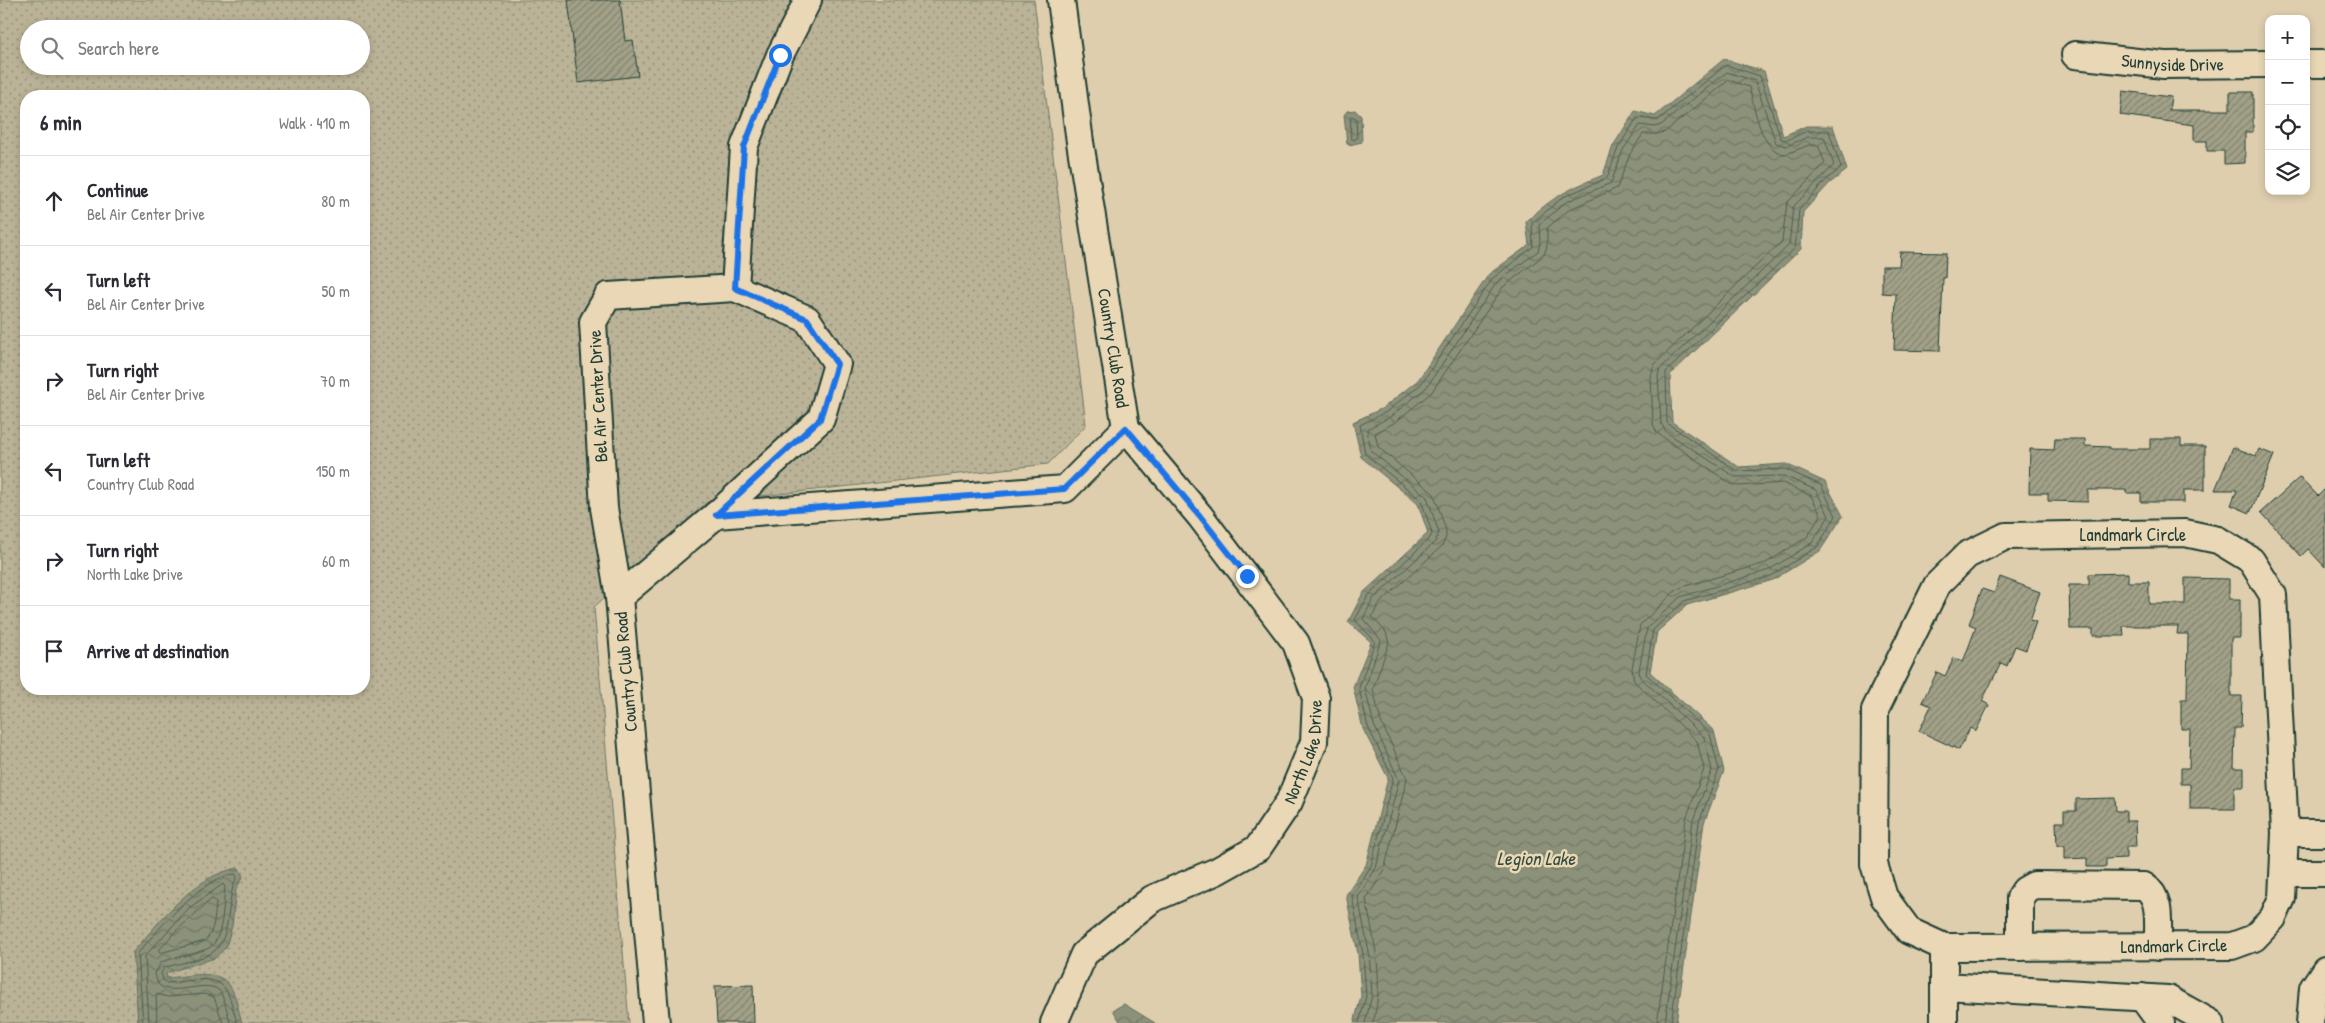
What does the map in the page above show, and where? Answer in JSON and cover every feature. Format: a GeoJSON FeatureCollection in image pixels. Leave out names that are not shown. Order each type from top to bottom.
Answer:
{"type":"FeatureCollection","features":[{"type":"Feature","properties":{"kind":"street"},"geometry":{"type":"LineString","coordinates":[[735,288],[744,147],[780,55],[808,0]]}},
{"type":"Feature","properties":{"kind":"street","name":"Country Club Road"},"geometry":{"type":"LineString","coordinates":[[656,1023],[619,597],[716,515],[1064,489],[1126,428],[1080,142],[1062,0]]}},
{"type":"Feature","properties":{"kind":"street","name":"Sunnyside Drive"},"geometry":{"type":"LineString","coordinates":[[2075,55],[2164,66],[2265,64]]}},
{"type":"Feature","properties":{"kind":"street"},"geometry":{"type":"LineString","coordinates":[[2310,64],[2325,64]]}},
{"type":"Feature","properties":{"kind":"street","name":"Bel Air Center Drive"},"geometry":{"type":"LineString","coordinates":[[619,597],[604,508],[592,322],[608,296],[735,288],[807,319],[837,364],[820,419],[716,515]]}},
{"type":"Feature","properties":{"kind":"street","name":"North Lake Drive"},"geometry":{"type":"LineString","coordinates":[[1054,1023],[1084,954],[1152,899],[1217,871],[1258,848],[1289,802],[1314,742],[1316,698],[1296,643],[1200,516],[1126,428]]}},
{"type":"Feature","properties":{"kind":"street","name":"Landmark Circle"},"geometry":{"type":"LineString","coordinates":[[2185,533],[2218,540],[2251,560],[2273,595],[2285,833],[2284,873],[2282,898],[2273,918],[2254,938],[2232,946],[1944,947],[1908,931],[1884,897],[1874,864],[1875,710],[1937,585],[1967,555],[2006,536],[2185,533]]}},
{"type":"Feature","properties":{"kind":"street"},"geometry":{"type":"LineString","coordinates":[[2285,833],[2325,833]]}},
{"type":"Feature","properties":{"kind":"street"},"geometry":{"type":"LineString","coordinates":[[2284,873],[2325,873]]}},
{"type":"Feature","properties":{"kind":"street"},"geometry":{"type":"LineString","coordinates":[[2020,947],[2020,898],[2025,890],[2034,885],[2144,886],[2153,892],[2157,901],[2158,947]]}},
{"type":"Feature","properties":{"kind":"street"},"geometry":{"type":"LineString","coordinates":[[1944,947],[1944,1023]]}},
{"type":"Feature","properties":{"kind":"street"},"geometry":{"type":"LineString","coordinates":[[2310,1023],[2313,988],[2325,970]]}},
{"type":"Feature","properties":{"kind":"street"},"geometry":{"type":"LineString","coordinates":[[1944,986],[2168,999],[2212,1023]]}},
{"type":"Feature","properties":{"kind":"street"},"geometry":{"type":"LineString","coordinates":[[2142,997],[2161,1023]]}},
{"type":"Feature","properties":{"kind":"shaded area"},"geometry":{"type":"Polygon","coordinates":[[[0,0],[1034,0],[1086,425],[1048,464],[707,502],[594,607],[629,1023],[0,1023],[0,0]]]}},
{"type":"Feature","properties":{"kind":"water","name":"Legion Lake"},"geometry":{"type":"Polygon","coordinates":[[[1724,59],[1764,71],[1783,136],[1806,126],[1833,126],[1847,170],[1830,183],[1803,212],[1801,249],[1670,375],[1672,422],[1739,467],[1786,464],[1825,482],[1843,516],[1820,551],[1773,580],[1687,605],[1657,632],[1650,672],[1714,731],[1724,771],[1704,823],[1676,1023],[1354,1023],[1361,996],[1358,954],[1346,895],[1366,865],[1388,778],[1363,729],[1353,687],[1371,642],[1348,622],[1363,593],[1428,533],[1418,504],[1361,457],[1353,422],[1383,408],[1418,380],[1489,274],[1529,245],[1526,222],[1562,194],[1603,175],[1613,146],[1635,111],[1655,116],[1724,59]]]}},
{"type":"Feature","properties":{"kind":"water"},"geometry":{"type":"Polygon","coordinates":[[[1355,110],[1361,116],[1362,142],[1349,145],[1347,144],[1344,115],[1347,111],[1355,110]]]}},
{"type":"Feature","properties":{"kind":"water"},"geometry":{"type":"Polygon","coordinates":[[[239,868],[243,877],[236,889],[232,926],[226,947],[215,958],[166,973],[167,978],[201,974],[225,980],[234,994],[242,1023],[138,1023],[133,952],[180,900],[208,879],[223,872],[239,868]]]}},
{"type":"Feature","properties":{"kind":"water"},"geometry":{"type":"Polygon","coordinates":[[[1124,1004],[1155,1023],[1121,1023],[1113,1010],[1124,1004]]]}},
{"type":"Feature","properties":{"kind":"building"},"geometry":{"type":"Polygon","coordinates":[[[568,0],[620,0],[625,41],[633,40],[638,76],[578,83],[568,0]]]}},
{"type":"Feature","properties":{"kind":"building"},"geometry":{"type":"Polygon","coordinates":[[[2123,91],[2171,97],[2169,110],[2230,110],[2230,92],[2253,92],[2253,132],[2245,132],[2245,163],[2224,164],[2224,151],[2207,151],[2207,141],[2194,141],[2194,125],[2120,115],[2123,91]]]}},
{"type":"Feature","properties":{"kind":"building"},"geometry":{"type":"Polygon","coordinates":[[[1900,252],[1946,253],[1940,351],[1894,350],[1896,294],[1882,293],[1882,266],[1899,266],[1900,252]]]}},
{"type":"Feature","properties":{"kind":"building"},"geometry":{"type":"Polygon","coordinates":[[[2055,439],[2085,439],[2085,446],[2110,447],[2110,449],[2150,449],[2150,439],[2181,439],[2181,446],[2205,446],[2205,490],[2184,490],[2184,502],[2141,502],[2141,493],[2126,493],[2126,490],[2088,490],[2088,502],[2048,501],[2048,493],[2029,493],[2030,449],[2054,450],[2055,439]]]}},
{"type":"Feature","properties":{"kind":"building"},"geometry":{"type":"Polygon","coordinates":[[[2233,447],[2256,456],[2259,449],[2274,455],[2250,513],[2231,505],[2237,490],[2215,490],[2233,447]]]}},
{"type":"Feature","properties":{"kind":"building"},"geometry":{"type":"Polygon","coordinates":[[[2300,477],[2318,496],[2325,489],[2325,567],[2308,549],[2301,556],[2261,512],[2300,477]]]}},
{"type":"Feature","properties":{"kind":"building"},"geometry":{"type":"Polygon","coordinates":[[[2128,573],[2128,582],[2149,582],[2149,604],[2185,604],[2185,578],[2229,579],[2229,599],[2240,599],[2240,638],[2231,638],[2231,696],[2242,696],[2241,728],[2235,728],[2234,768],[2244,768],[2244,787],[2234,787],[2234,809],[2190,809],[2190,784],[2181,784],[2181,768],[2189,768],[2190,729],[2181,729],[2181,699],[2187,699],[2188,634],[2177,634],[2178,626],[2123,626],[2124,636],[2093,636],[2093,629],[2070,629],[2069,585],[2089,585],[2089,574],[2128,573]]]}},
{"type":"Feature","properties":{"kind":"building"},"geometry":{"type":"Polygon","coordinates":[[[2000,577],[2040,592],[2030,620],[2036,622],[2026,650],[2015,646],[2007,666],[2001,663],[1982,701],[1989,705],[1976,731],[1970,728],[1959,750],[1919,731],[1931,706],[1922,702],[1937,672],[1945,676],[1954,658],[1963,662],[1976,627],[1969,624],[1982,589],[1994,593],[2000,577]]]}},
{"type":"Feature","properties":{"kind":"building"},"geometry":{"type":"Polygon","coordinates":[[[2115,798],[2116,811],[2126,811],[2126,821],[2135,821],[2136,847],[2126,847],[2126,858],[2106,859],[2106,867],[2087,867],[2087,858],[2065,859],[2065,846],[2057,846],[2056,822],[2064,822],[2064,811],[2076,811],[2076,799],[2115,798]]]}},
{"type":"Feature","properties":{"kind":"building"},"geometry":{"type":"Polygon","coordinates":[[[753,985],[754,1023],[717,1023],[715,986],[753,985]]]}},
{"type":"Feature","properties":{"kind":"route"},"geometry":{"type":"LineString","coordinates":[[780,55],[744,147],[735,288],[807,319],[837,364],[820,419],[716,515],[1064,489],[1126,428],[1200,516],[1247,576]]}}]}
